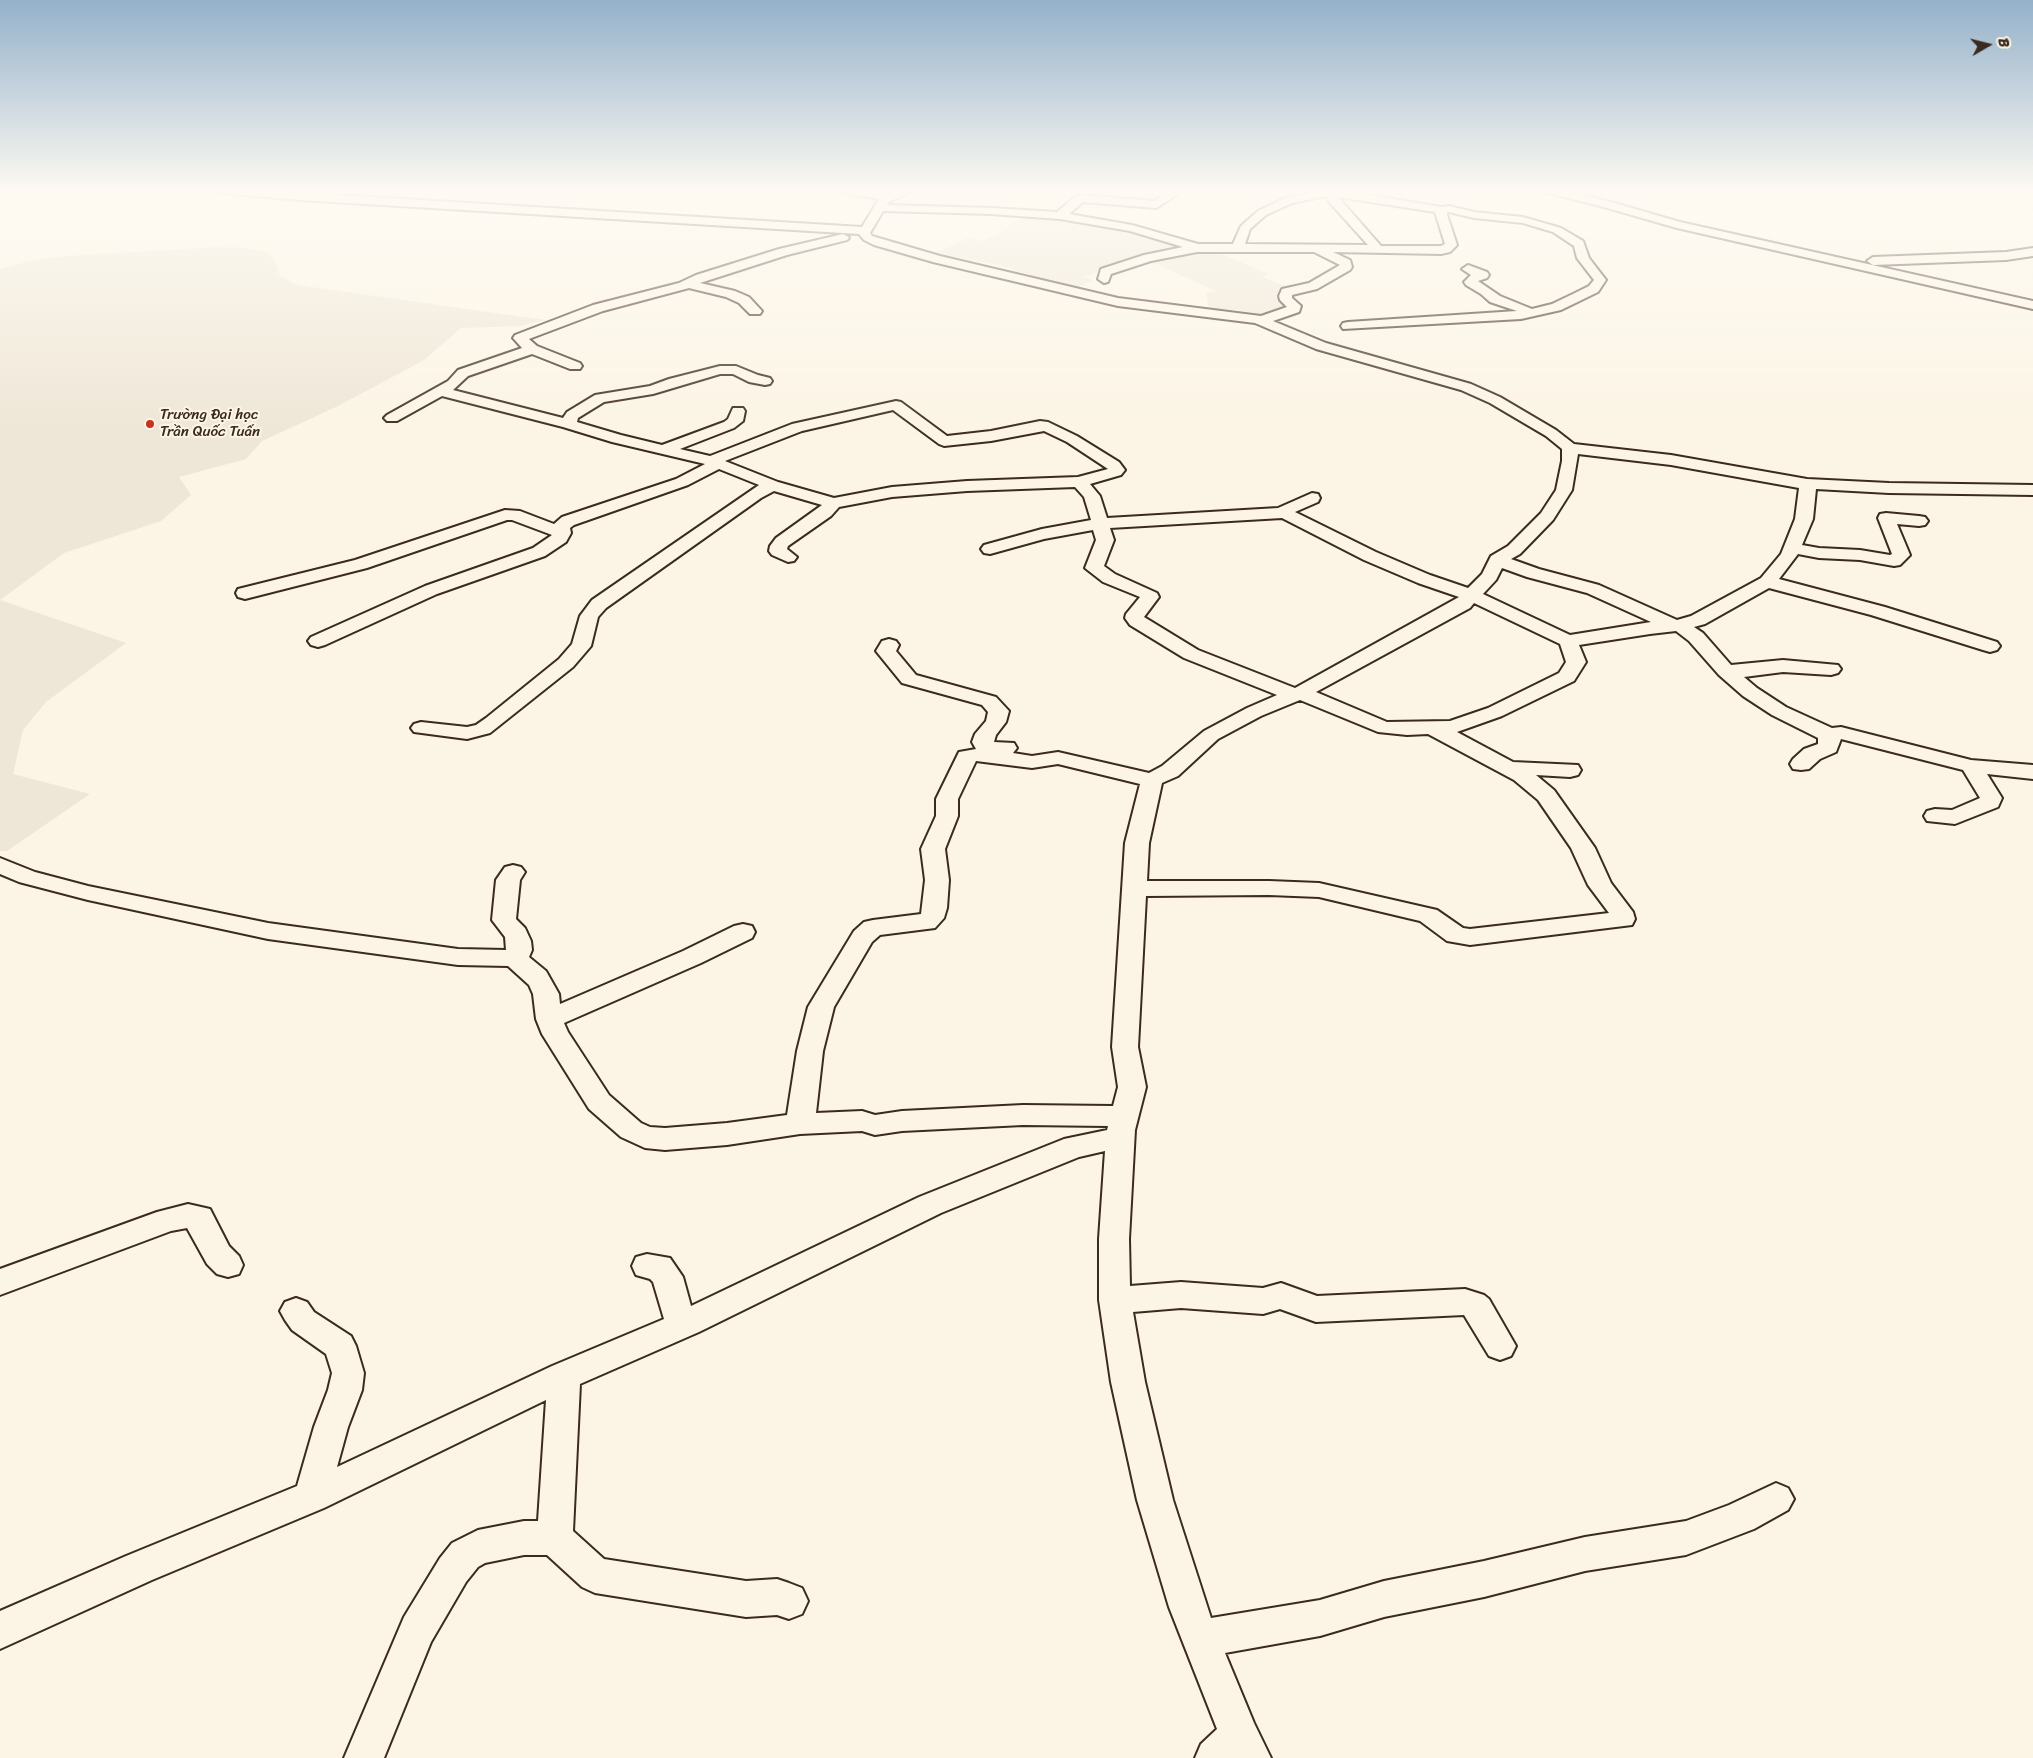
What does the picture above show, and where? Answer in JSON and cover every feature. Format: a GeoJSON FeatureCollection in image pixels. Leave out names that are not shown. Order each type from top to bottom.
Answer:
{"type":"FeatureCollection","features":[{"type":"Feature","properties":{"kind":"street"},"geometry":{"type":"LineString","coordinates":[[575,366],[532,349],[520,338],[598,308],[689,284],[719,272]]}},
{"type":"Feature","properties":{"kind":"street"},"geometry":{"type":"LineString","coordinates":[[992,272],[1118,302],[1237,315],[1262,320],[1321,346],[1479,393],[1551,433],[1570,448],[1671,460],[1807,484],[1889,488],[2033,490]]}},
{"type":"Feature","properties":{"kind":"street"},"geometry":{"type":"LineString","coordinates":[[1104,279],[1105,272]]}},
{"type":"Feature","properties":{"kind":"street"},"geometry":{"type":"LineString","coordinates":[[1262,320],[1294,309],[1294,306],[1284,296],[1287,292],[1313,286],[1336,272]]}},
{"type":"Feature","properties":{"kind":"street"},"geometry":{"type":"LineString","coordinates":[[1476,272],[1483,275],[1476,277],[1470,282],[1486,291],[1495,299],[1530,312]]}},
{"type":"Feature","properties":{"kind":"street"},"geometry":{"type":"LineString","coordinates":[[1348,326],[1521,315],[1556,307],[1580,296],[1598,285],[1600,280],[1594,272]]}},
{"type":"Feature","properties":{"kind":"street"},"geometry":{"type":"LineString","coordinates":[[1897,272],[2033,305]]}},
{"type":"Feature","properties":{"kind":"street"},"geometry":{"type":"LineString","coordinates":[[689,284],[730,294],[744,300],[755,311]]}},
{"type":"Feature","properties":{"kind":"street"},"geometry":{"type":"LineString","coordinates":[[392,418],[453,384],[463,373],[532,349]]}},
{"type":"Feature","properties":{"kind":"street"},"geometry":{"type":"LineString","coordinates":[[568,424],[572,415],[600,398],[653,390],[674,382],[720,370],[736,370],[754,380],[765,381]]}},
{"type":"Feature","properties":{"kind":"street"},"geometry":{"type":"LineString","coordinates":[[318,641],[431,590],[539,552],[556,542],[562,533],[561,527],[568,521],[682,482],[714,462],[730,452],[797,427],[896,405],[944,441],[991,436],[1040,426],[1048,427],[1072,439],[1113,465],[1117,470],[1079,482],[967,486],[892,492],[833,503],[772,485],[714,462],[617,440],[568,424],[439,391]]}},
{"type":"Feature","properties":{"kind":"street"},"geometry":{"type":"LineString","coordinates":[[666,450],[729,425],[735,421],[738,411]]}},
{"type":"Feature","properties":{"kind":"street"},"geometry":{"type":"LineString","coordinates":[[800,1124],[810,1051],[821,1007],[863,937],[873,928],[926,922],[932,918],[935,908],[937,880],[933,849],[947,816],[947,799],[966,757],[975,754],[1032,762],[1058,758],[1152,780],[1170,771],[1211,735],[1254,712],[1298,694],[1463,604],[1490,576],[1497,560],[1514,550],[1547,516],[1564,490],[1570,461],[1570,448]]}},
{"type":"Feature","properties":{"kind":"street"},"geometry":{"type":"LineString","coordinates":[[1079,482],[1092,496],[1105,542],[1094,568],[1109,578],[1150,597],[1135,614],[1134,618],[1137,621],[1190,654],[1385,728],[1434,729],[1453,727],[1495,712],[1562,681],[1568,677],[1576,662],[1568,641]]}},
{"type":"Feature","properties":{"kind":"street"},"geometry":{"type":"LineString","coordinates":[[990,549],[1042,534],[1099,524],[1285,513],[1370,556],[1424,579],[1471,595],[1568,641],[1678,625],[1698,620],[1767,582],[1789,555],[1804,519],[1808,492],[1807,484]]}},
{"type":"Feature","properties":{"kind":"street"},"geometry":{"type":"LineString","coordinates":[[421,728],[467,734],[483,729],[566,664],[581,646],[589,616],[600,604],[755,494],[772,485]]}},
{"type":"Feature","properties":{"kind":"street"},"geometry":{"type":"LineString","coordinates":[[1285,513],[1285,510],[1312,498]]}},
{"type":"Feature","properties":{"kind":"street"},"geometry":{"type":"LineString","coordinates":[[788,557],[778,551],[778,546],[825,512],[833,503]]}},
{"type":"Feature","properties":{"kind":"street"},"geometry":{"type":"LineString","coordinates":[[246,593],[361,564],[505,515],[514,515],[562,533]]}},
{"type":"Feature","properties":{"kind":"street"},"geometry":{"type":"LineString","coordinates":[[1792,548],[1819,553],[1860,555],[1894,561],[1901,555],[1886,518],[1919,521]]}},
{"type":"Feature","properties":{"kind":"street"},"geometry":{"type":"LineString","coordinates":[[1497,560],[1533,573],[1588,588],[1678,625],[1696,637],[1726,671],[1750,692],[1771,705],[1829,734],[1841,733],[1971,766],[2033,772]]}},
{"type":"Feature","properties":{"kind":"street"},"geometry":{"type":"LineString","coordinates":[[1767,582],[1878,610],[1990,646]]}},
{"type":"Feature","properties":{"kind":"street"},"geometry":{"type":"LineString","coordinates":[[889,645],[886,651],[909,679],[989,701],[998,710],[996,722],[986,734],[983,742],[987,749],[1005,747],[1042,759]]}},
{"type":"Feature","properties":{"kind":"street"},"geometry":{"type":"LineString","coordinates":[[1726,671],[1783,666],[1831,669]]}},
{"type":"Feature","properties":{"kind":"street"},"geometry":{"type":"LineString","coordinates":[[1136,890],[1269,888],[1319,890],[1428,915],[1456,935],[1470,938],[1623,918],[1621,912],[1600,885],[1583,848],[1546,795],[1533,783],[1508,768],[1434,729]]}},
{"type":"Feature","properties":{"kind":"street"},"geometry":{"type":"LineString","coordinates":[[1801,764],[1812,754],[1828,746],[1829,734]]}},
{"type":"Feature","properties":{"kind":"street"},"geometry":{"type":"LineString","coordinates":[[1934,816],[1955,817],[1990,802],[1991,798],[1971,766]]}},
{"type":"Feature","properties":{"kind":"street"},"geometry":{"type":"LineString","coordinates":[[1508,768],[1570,770]]}},
{"type":"Feature","properties":{"kind":"street"},"geometry":{"type":"LineString","coordinates":[[0,1630],[139,1568],[312,1497],[564,1376],[688,1322],[930,1205],[1074,1147],[1119,1138],[1132,1087],[1125,1047],[1136,890],[1134,879],[1137,844],[1152,780]]}},
{"type":"Feature","properties":{"kind":"street"},"geometry":{"type":"LineString","coordinates":[[0,865],[27,877],[88,893],[268,931],[458,957],[515,959],[537,977],[542,985],[546,994],[549,1019],[555,1034],[590,1084],[599,1102],[639,1135],[665,1139],[728,1134],[800,1124],[862,1121],[875,1125],[902,1120],[1023,1115],[1123,1123]]}},
{"type":"Feature","properties":{"kind":"street"},"geometry":{"type":"LineString","coordinates":[[512,872],[508,880],[504,920],[516,934],[519,941],[519,950],[515,959]]}},
{"type":"Feature","properties":{"kind":"street"},"geometry":{"type":"LineString","coordinates":[[549,1019],[692,957],[743,932]]}},
{"type":"Feature","properties":{"kind":"street"},"geometry":{"type":"LineString","coordinates":[[1123,1123],[1114,1239],[1116,1300],[1128,1382],[1155,1500],[1188,1607],[1201,1638],[1235,1751]]}},
{"type":"Feature","properties":{"kind":"street"},"geometry":{"type":"LineString","coordinates":[[0,1282],[168,1220],[188,1216],[199,1217],[201,1226],[218,1255],[228,1265]]}},
{"type":"Feature","properties":{"kind":"street"},"geometry":{"type":"LineString","coordinates":[[647,1266],[659,1267],[667,1277],[677,1313],[688,1322]]}},
{"type":"Feature","properties":{"kind":"street"},"geometry":{"type":"LineString","coordinates":[[1116,1300],[1181,1295],[1264,1301],[1281,1296],[1316,1309],[1465,1302],[1474,1304],[1478,1308],[1500,1346]]}},
{"type":"Feature","properties":{"kind":"street"},"geometry":{"type":"LineString","coordinates":[[296,1311],[303,1321],[340,1346],[348,1373],[346,1390],[331,1427],[312,1497]]}},
{"type":"Feature","properties":{"kind":"street"},"geometry":{"type":"LineString","coordinates":[[555,1538],[564,1376]]}},
{"type":"Feature","properties":{"kind":"street"},"geometry":{"type":"LineString","coordinates":[[1201,1638],[1320,1618],[1384,1599],[1484,1579],[1585,1554],[1686,1538],[1741,1517],[1776,1499]]}},
{"type":"Feature","properties":{"kind":"street"},"geometry":{"type":"LineString","coordinates":[[364,1758],[417,1630],[453,1570],[464,1556],[478,1547],[524,1538],[555,1538],[595,1575],[746,1599],[777,1597],[789,1601]]}},
{"type":"Feature","properties":{"kind":"shaded area","name":"Trường Đại học Trần Quốc Tuấn"},"geometry":{"type":"Polygon","coordinates":[[[0,272],[279,272],[280,276],[297,285],[546,320],[520,326],[461,328],[424,360],[338,406],[262,441],[246,459],[179,477],[191,495],[161,521],[64,553],[0,600],[0,272]]]}},
{"type":"Feature","properties":{"kind":"shaded area"},"geometry":{"type":"Polygon","coordinates":[[[1021,272],[1098,272],[1084,277],[1093,280],[1074,289],[1021,272]]]}},
{"type":"Feature","properties":{"kind":"shaded area"},"geometry":{"type":"Polygon","coordinates":[[[1174,272],[1263,272],[1268,274],[1262,277],[1291,288],[1292,307],[1267,316],[1238,310],[1209,309],[1206,293],[1216,291],[1174,272]]]}},
{"type":"Feature","properties":{"kind":"shaded area"},"geometry":{"type":"Polygon","coordinates":[[[0,600],[126,643],[46,702],[23,730],[13,774],[90,794],[7,851],[0,851],[0,600]]]}},
{"type":"Feature","properties":{"kind":"place","name":"Trường Đại học Trần Quốc Tuấn"},"geometry":{"type":"Point","coordinates":[150,424]}}]}
